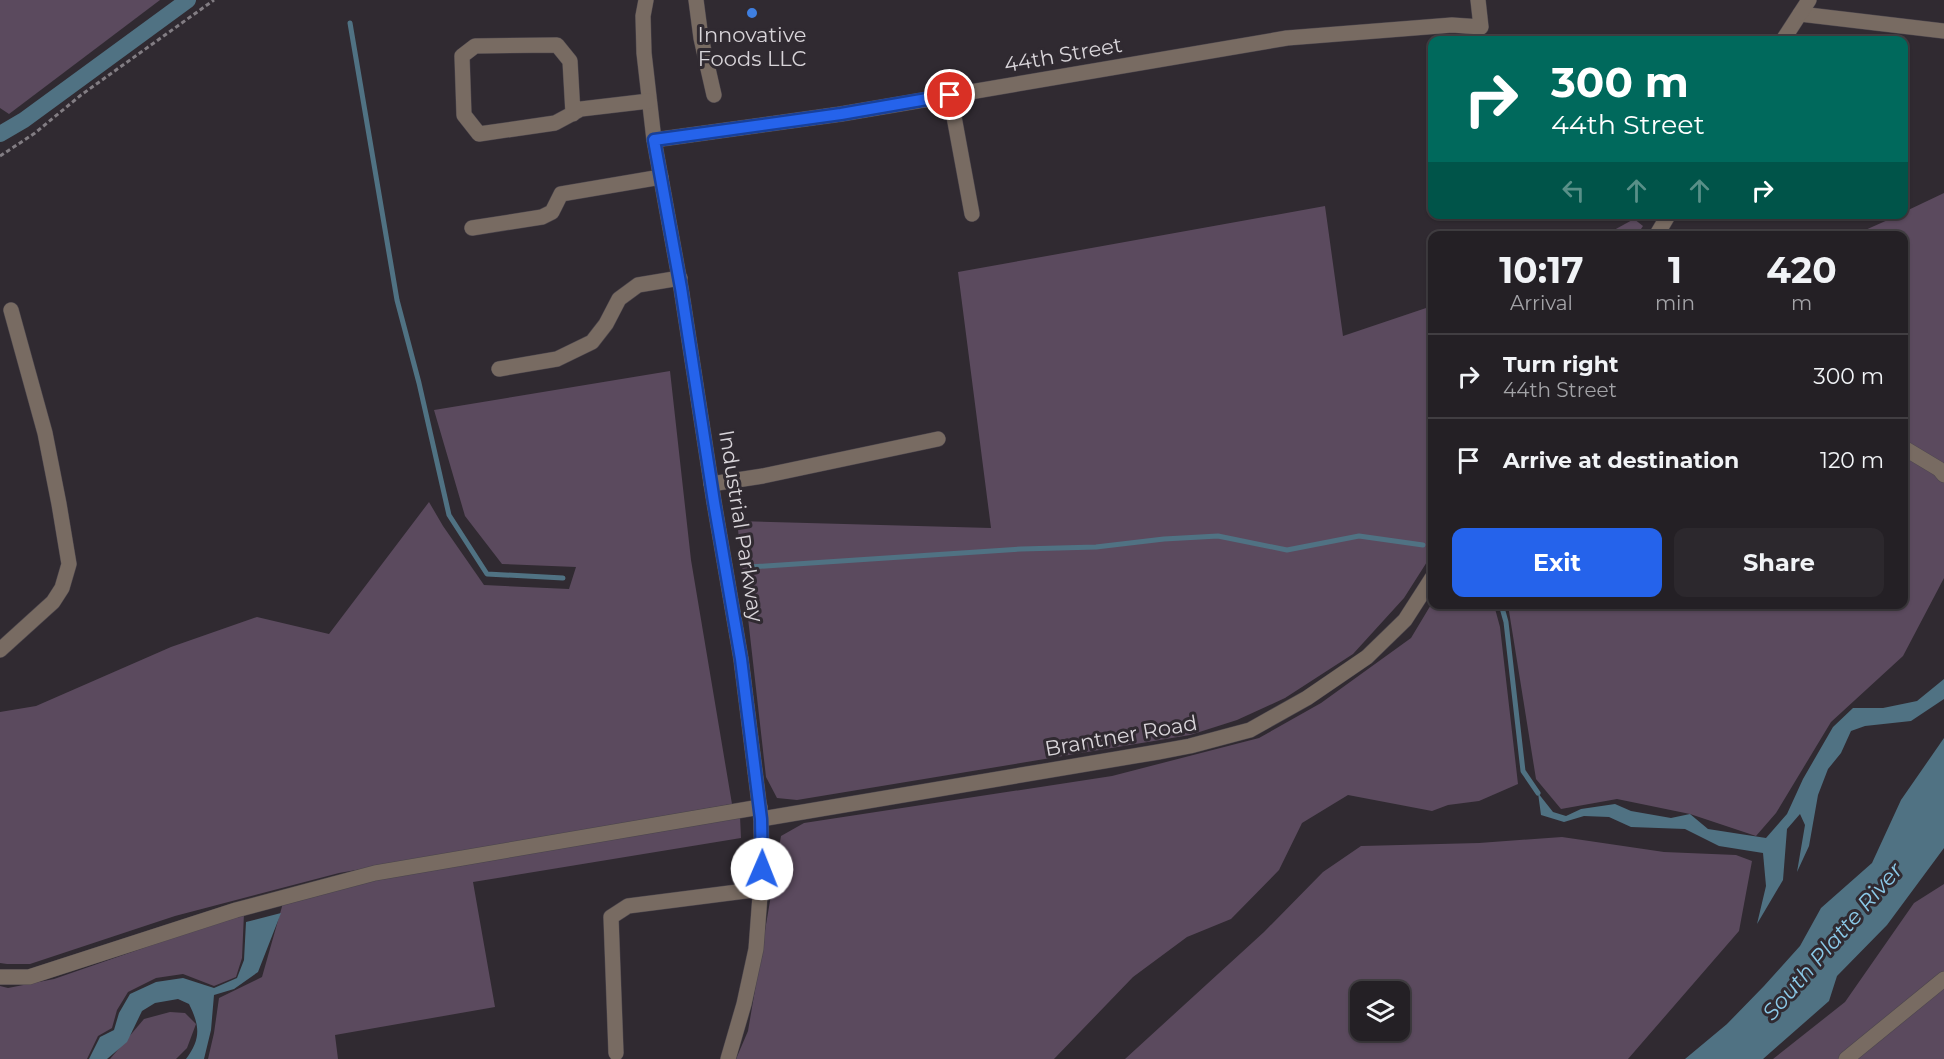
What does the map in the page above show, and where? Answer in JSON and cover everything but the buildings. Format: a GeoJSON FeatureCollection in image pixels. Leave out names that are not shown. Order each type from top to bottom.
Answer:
{"type":"FeatureCollection","features":[{"type":"Feature","properties":{"kind":"street","name":"Industrial Parkway"},"geometry":{"type":"LineString","coordinates":[[646,0],[644,54],[654,140],[680,278],[711,484],[741,659],[761,813],[763,841],[756,949],[744,1004],[728,1059]]}},
{"type":"Feature","properties":{"kind":"street"},"geometry":{"type":"LineString","coordinates":[[696,0],[701,38],[714,95]]}},
{"type":"Feature","properties":{"kind":"street","name":"44th Street"},"geometry":{"type":"LineString","coordinates":[[654,140],[841,114],[1287,38],[1452,25],[1481,27],[1478,0]]}},
{"type":"Feature","properties":{"kind":"street"},"geometry":{"type":"LineString","coordinates":[[1785,36],[1809,0]]}},
{"type":"Feature","properties":{"kind":"street"},"geometry":{"type":"LineString","coordinates":[[1800,14],[1944,31]]}},
{"type":"Feature","properties":{"kind":"street"},"geometry":{"type":"LineString","coordinates":[[573,114],[570,61],[557,45],[475,46],[462,56],[464,115],[478,134],[555,123],[573,114],[582,109],[649,101]]}},
{"type":"Feature","properties":{"kind":"street"},"geometry":{"type":"LineString","coordinates":[[950,95],[972,214]]}},
{"type":"Feature","properties":{"kind":"street"},"geometry":{"type":"LineString","coordinates":[[472,228],[542,217],[552,212],[561,194],[661,177]]}},
{"type":"Feature","properties":{"kind":"street"},"geometry":{"type":"LineString","coordinates":[[499,369],[557,359],[592,342],[606,324],[619,299],[638,285],[680,278]]}},
{"type":"Feature","properties":{"kind":"street"},"geometry":{"type":"LineString","coordinates":[[0,650],[53,602],[62,588],[69,564],[45,434],[11,310]]}},
{"type":"Feature","properties":{"kind":"street"},"geometry":{"type":"LineString","coordinates":[[711,484],[762,476],[938,439]]}},
{"type":"Feature","properties":{"kind":"street"},"geometry":{"type":"LineString","coordinates":[[1908,450],[1939,469],[1944,475]]}},
{"type":"Feature","properties":{"kind":"street","name":"Brantner Road"},"geometry":{"type":"LineString","coordinates":[[0,977],[29,977],[236,910],[375,873],[1179,748],[1250,730],[1307,698],[1367,657],[1405,620],[1428,584]]}},
{"type":"Feature","properties":{"kind":"street"},"geometry":{"type":"LineString","coordinates":[[616,1053],[611,917],[628,906],[761,889]]}},
{"type":"Feature","properties":{"kind":"street"},"geometry":{"type":"LineString","coordinates":[[1846,1059],[1944,979]]}},
{"type":"Feature","properties":{"kind":"path"},"geometry":{"type":"LineString","coordinates":[[0,156],[35,133],[81,95],[214,0]]}},
{"type":"Feature","properties":{"kind":"shaded area"},"geometry":{"type":"Polygon","coordinates":[[[0,0],[160,0],[9,114],[0,108],[0,0]]]}},
{"type":"Feature","properties":{"kind":"shaded area"},"geometry":{"type":"Polygon","coordinates":[[[1944,193],[1944,578],[1903,656],[1831,722],[1776,813],[1756,836],[1690,814],[1617,799],[1561,809],[1536,779],[1509,609],[1908,609],[1908,231],[1863,231],[1890,219],[1908,219],[1908,210],[1944,193]]]}},
{"type":"Feature","properties":{"kind":"shaded area"},"geometry":{"type":"Polygon","coordinates":[[[1325,206],[1343,336],[1428,307],[1428,560],[1404,598],[1353,654],[1285,698],[1237,720],[1190,735],[797,800],[777,798],[766,777],[737,521],[991,528],[958,272],[1325,206]]]}},
{"type":"Feature","properties":{"kind":"shaded area"},"geometry":{"type":"Polygon","coordinates":[[[1634,219],[1643,226],[1640,231],[1612,231],[1634,219]]]}},
{"type":"Feature","properties":{"kind":"shaded area"},"geometry":{"type":"Polygon","coordinates":[[[670,371],[691,560],[732,804],[339,873],[175,916],[30,964],[0,963],[0,712],[36,706],[171,647],[257,617],[329,634],[429,502],[484,585],[569,589],[576,567],[502,564],[465,516],[434,410],[670,371]]]}},
{"type":"Feature","properties":{"kind":"shaded area"},"geometry":{"type":"Polygon","coordinates":[[[1428,609],[1495,609],[1500,627],[1518,784],[1479,801],[1448,805],[1432,811],[1348,795],[1302,823],[1279,870],[1231,919],[1187,937],[1133,977],[1054,1059],[736,1059],[748,1031],[781,836],[804,823],[1112,776],[1259,738],[1321,703],[1411,638],[1428,609]]]}},
{"type":"Feature","properties":{"kind":"shaded area"},"geometry":{"type":"Polygon","coordinates":[[[740,816],[741,838],[473,882],[495,1007],[335,1035],[338,1059],[208,1059],[219,998],[262,977],[283,903],[372,880],[740,816]]]}},
{"type":"Feature","properties":{"kind":"shaded area"},"geometry":{"type":"Polygon","coordinates":[[[1562,837],[1664,852],[1736,855],[1752,861],[1739,931],[1628,1059],[1125,1059],[1264,932],[1323,872],[1361,846],[1479,843],[1562,837]]]}},
{"type":"Feature","properties":{"kind":"shaded area"},"geometry":{"type":"Polygon","coordinates":[[[1944,884],[1944,1059],[1773,1059],[1845,1002],[1914,903],[1944,884]]]}},
{"type":"Feature","properties":{"kind":"shaded area"},"geometry":{"type":"Polygon","coordinates":[[[244,913],[242,958],[236,977],[214,986],[183,974],[156,978],[128,992],[117,1010],[112,1028],[98,1036],[87,1059],[0,1059],[0,986],[8,988],[54,979],[244,913]]]}},
{"type":"Feature","properties":{"kind":"shaded area"},"geometry":{"type":"Polygon","coordinates":[[[170,1012],[185,1013],[196,1024],[187,1048],[176,1059],[110,1059],[144,1019],[170,1012]]]}},
{"type":"Feature","properties":{"kind":"water"},"geometry":{"type":"Polygon","coordinates":[[[1944,679],[1944,699],[1911,721],[1865,726],[1851,731],[1841,753],[1828,769],[1818,795],[1809,846],[1797,872],[1805,825],[1800,814],[1787,829],[1783,880],[1757,924],[1766,886],[1763,853],[1719,846],[1685,829],[1631,827],[1609,817],[1584,816],[1564,822],[1541,815],[1538,793],[1553,812],[1566,816],[1581,809],[1615,804],[1631,811],[1671,818],[1690,814],[1708,829],[1766,838],[1787,814],[1803,779],[1833,727],[1853,708],[1883,708],[1917,701],[1944,679]]]}},
{"type":"Feature","properties":{"kind":"water","name":"South Platte River"},"geometry":{"type":"Polygon","coordinates":[[[1944,738],[1944,848],[1887,925],[1837,976],[1829,1001],[1763,1059],[1685,1059],[1727,1024],[1764,986],[1800,946],[1821,908],[1872,863],[1901,800],[1944,738]]]}},
{"type":"Feature","properties":{"kind":"water"},"geometry":{"type":"Polygon","coordinates":[[[281,913],[258,972],[234,989],[214,995],[211,1030],[204,1059],[186,1059],[196,1039],[197,1026],[189,1004],[178,999],[155,1003],[142,1011],[127,1042],[107,1059],[89,1059],[100,1037],[114,1030],[119,1013],[130,994],[156,982],[183,978],[214,988],[237,978],[244,960],[246,922],[281,913]]]}},
{"type":"Feature","properties":{"kind":"waterway"},"geometry":{"type":"LineString","coordinates":[[0,134],[24,120],[188,0]]}},
{"type":"Feature","properties":{"kind":"waterway"},"geometry":{"type":"LineString","coordinates":[[350,23],[397,300],[419,383],[449,515],[487,574],[563,578]]}},
{"type":"Feature","properties":{"kind":"waterway"},"geometry":{"type":"LineString","coordinates":[[750,567],[1021,549],[1096,547],[1164,539],[1218,536],[1287,550],[1359,536],[1423,545]]}},
{"type":"Feature","properties":{"kind":"waterway"},"geometry":{"type":"LineString","coordinates":[[1502,609],[1506,622],[1523,771],[1538,793]]}},
{"type":"Feature","properties":{"kind":"place","name":"Innovative Foods LLC"},"geometry":{"type":"Point","coordinates":[752,13]}},
{"type":"Feature","properties":{"kind":"route"},"geometry":{"type":"LineString","coordinates":[[762,869],[761,819],[741,659],[681,288],[654,140],[841,114],[950,95]]}}]}
